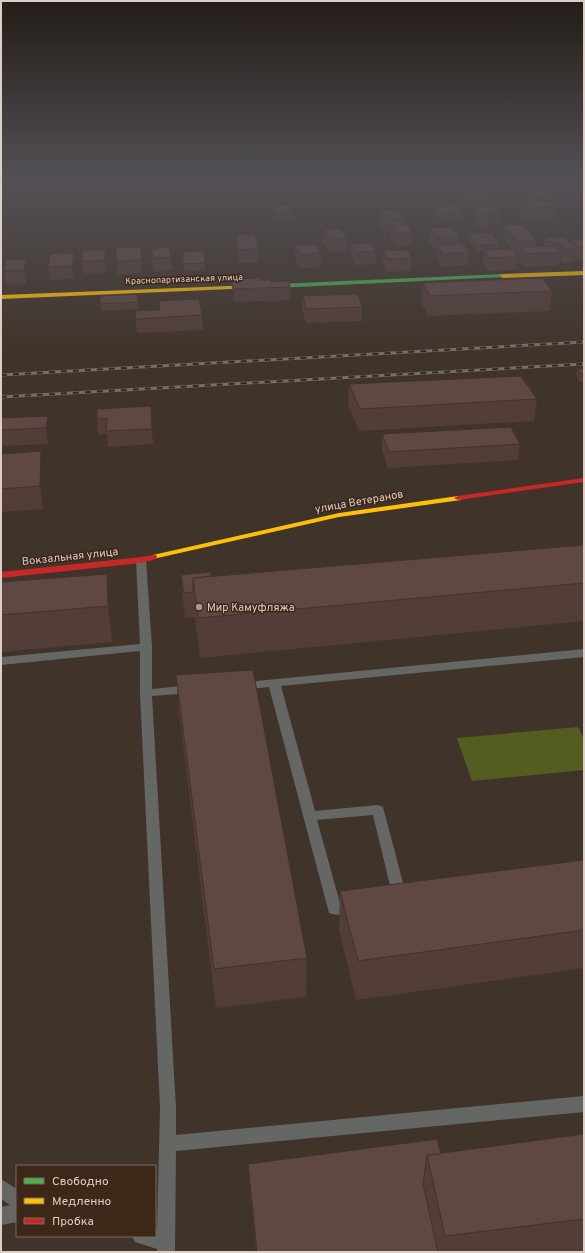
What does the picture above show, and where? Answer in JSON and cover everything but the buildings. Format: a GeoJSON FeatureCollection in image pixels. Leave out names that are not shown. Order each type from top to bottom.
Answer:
{"type":"FeatureCollection","features":[{"type":"Feature","properties":{"kind":"street","name":"Краснопартизанская улица"},"geometry":{"type":"LineString","coordinates":[[1,297],[584,273]]}},
{"type":"Feature","properties":{"kind":"street","name":"улица Ветеранов"},"geometry":{"type":"LineString","coordinates":[[141,560],[339,515],[584,480]]}},
{"type":"Feature","properties":{"kind":"street","name":"Вокзальная улица"},"geometry":{"type":"LineString","coordinates":[[1,575],[141,560]]}},
{"type":"Feature","properties":{"kind":"lane"},"geometry":{"type":"LineString","coordinates":[[141,560],[146,647],[146,693],[168,1108],[166,1247],[143,1237]]}},
{"type":"Feature","properties":{"kind":"lane"},"geometry":{"type":"LineString","coordinates":[[1,661],[146,647]]}},
{"type":"Feature","properties":{"kind":"lane"},"geometry":{"type":"LineString","coordinates":[[229,686],[584,653]]}},
{"type":"Feature","properties":{"kind":"lane"},"geometry":{"type":"LineString","coordinates":[[274,683],[334,909],[364,906]]}},
{"type":"Feature","properties":{"kind":"lane"},"geometry":{"type":"LineString","coordinates":[[146,693],[206,688]]}},
{"type":"Feature","properties":{"kind":"lane"},"geometry":{"type":"LineString","coordinates":[[310,816],[378,810],[406,901],[386,903]]}},
{"type":"Feature","properties":{"kind":"lane"},"geometry":{"type":"LineString","coordinates":[[168,1144],[584,1104]]}},
{"type":"Feature","properties":{"kind":"lane"},"geometry":{"type":"LineString","coordinates":[[1,1188],[16,1199]]}},
{"type":"Feature","properties":{"kind":"lane"},"geometry":{"type":"LineString","coordinates":[[1,1216],[16,1213]]}},
{"type":"Feature","properties":{"kind":"green space"},"geometry":{"type":"Polygon","coordinates":[[[578,727],[584,739],[584,770],[472,781],[457,738],[578,727]]]}},
{"type":"Feature","properties":{"kind":"railway"},"geometry":{"type":"LineString","coordinates":[[1,375],[584,342]]}},
{"type":"Feature","properties":{"kind":"railway"},"geometry":{"type":"LineString","coordinates":[[1,397],[584,364]]}},
{"type":"Feature","properties":{"kind":"traffic: fast"},"geometry":{"type":"LineString","coordinates":[[253,287],[503,276]]}},
{"type":"Feature","properties":{"kind":"traffic: slow"},"geometry":{"type":"LineString","coordinates":[[503,276],[584,273]]}},
{"type":"Feature","properties":{"kind":"traffic: slow"},"geometry":{"type":"LineString","coordinates":[[1,297],[253,287]]}},
{"type":"Feature","properties":{"kind":"traffic: slow"},"geometry":{"type":"LineString","coordinates":[[153,557],[339,515],[458,498]]}},
{"type":"Feature","properties":{"kind":"traffic: jam"},"geometry":{"type":"LineString","coordinates":[[458,498],[584,480]]}},
{"type":"Feature","properties":{"kind":"traffic: jam"},"geometry":{"type":"LineString","coordinates":[[1,575],[141,560],[153,557]]}},
{"type":"Feature","properties":{"kind":"place","name":"Мир Камуфляжа"},"geometry":{"type":"Point","coordinates":[199,607]}}]}
